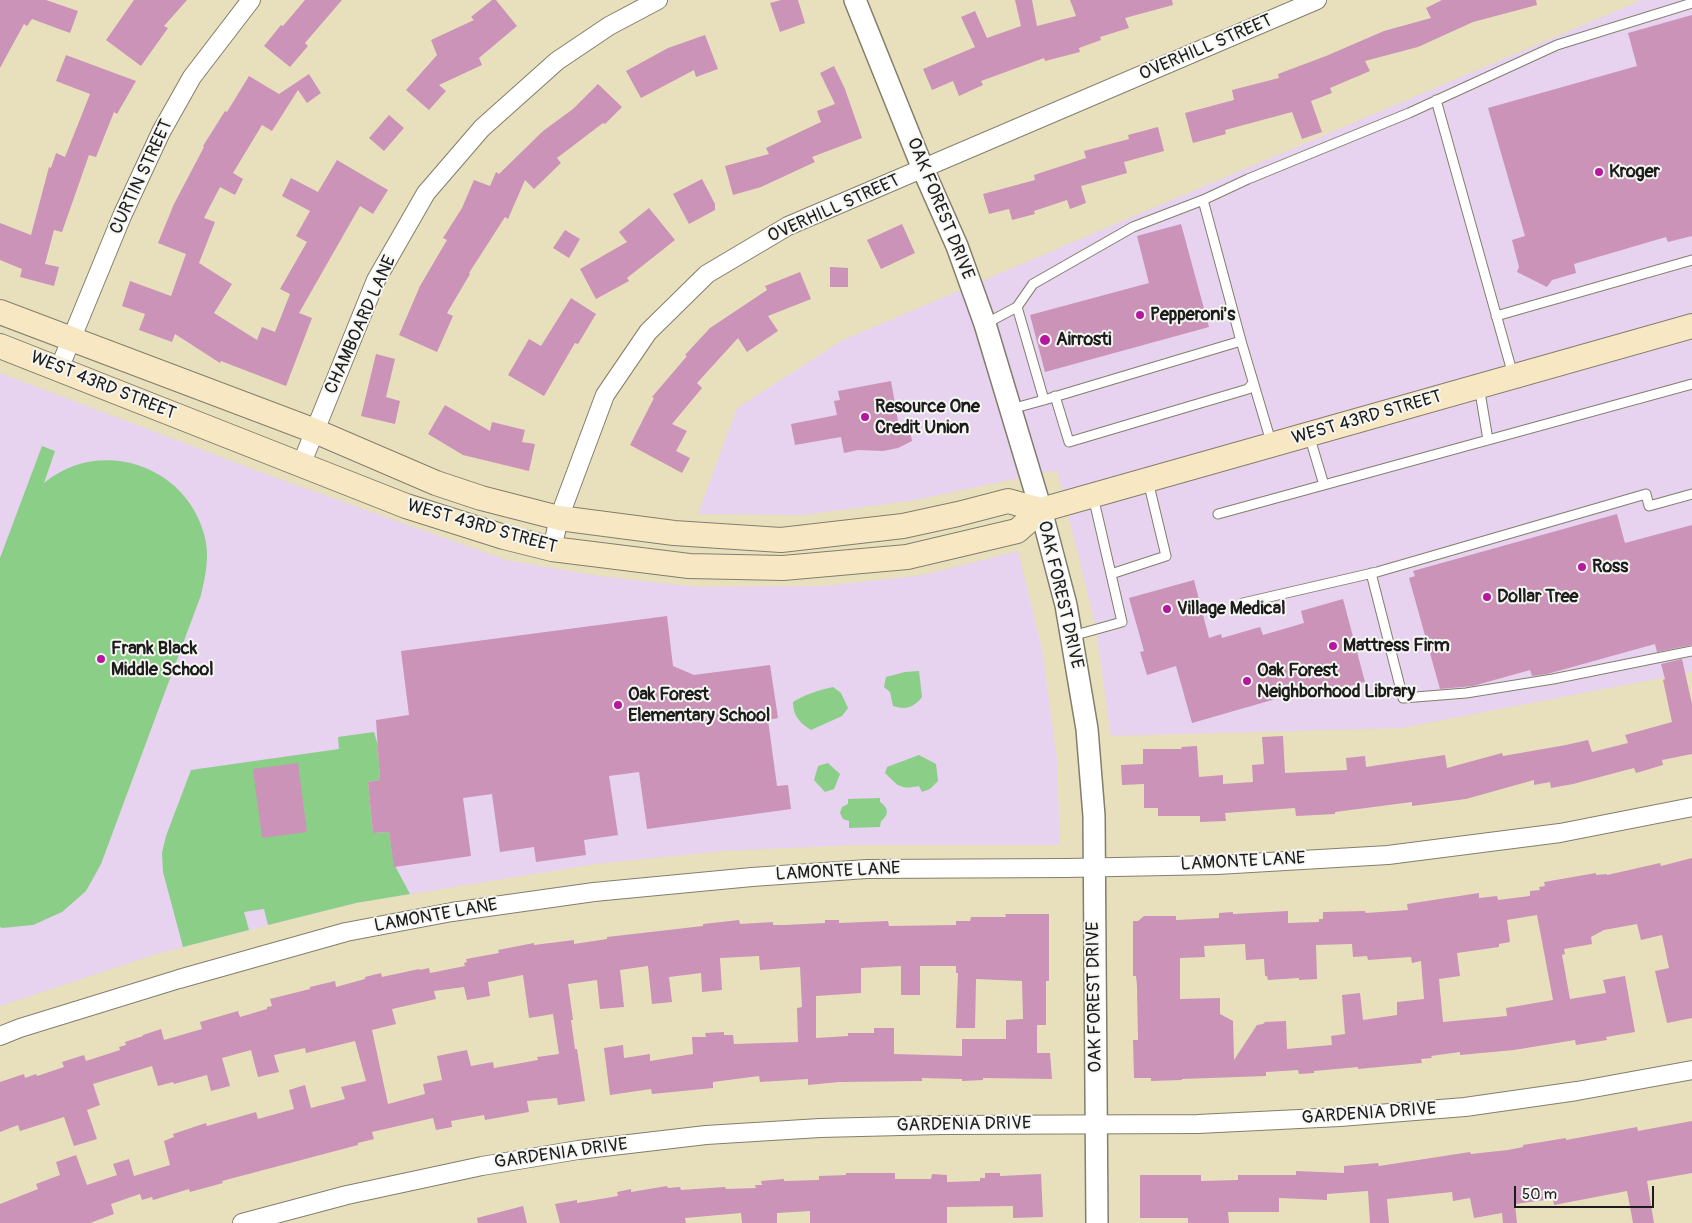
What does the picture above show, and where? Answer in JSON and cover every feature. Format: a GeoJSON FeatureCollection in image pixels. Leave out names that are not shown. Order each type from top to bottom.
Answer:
{"type":"FeatureCollection","features":[{"type":"Feature","properties":{"kind":"main road","name":"WEST 43RD STREET"},"geometry":{"type":"LineString","coordinates":[[0,312],[315,431],[436,483],[481,498],[560,518],[674,533],[781,540],[903,526],[1008,501],[1041,510]]}},
{"type":"Feature","properties":{"kind":"main road","name":"WEST 43RD STREET"},"geometry":{"type":"LineString","coordinates":[[0,346],[406,506],[504,537],[552,550],[689,566],[783,568],[907,557],[1017,531],[1041,510],[1692,326]]}},
{"type":"Feature","properties":{"kind":"street","name":"CURTIN STREET"},"geometry":{"type":"LineString","coordinates":[[59,368],[122,216],[161,132],[192,77],[251,0]]}},
{"type":"Feature","properties":{"kind":"street","name":"CHAMBOARD LANE"},"geometry":{"type":"LineString","coordinates":[[301,465],[376,280],[426,193],[482,128],[557,61],[609,26],[658,0]]}},
{"type":"Feature","properties":{"kind":"street","name":"OAK FOREST DRIVE"},"geometry":{"type":"LineString","coordinates":[[855,0],[923,169],[957,246],[985,324],[1041,510],[1066,605],[1087,728],[1094,816],[1093,867],[1098,1223]]}},
{"type":"Feature","properties":{"kind":"street","name":"OVERHILL STREET"},"geometry":{"type":"LineString","coordinates":[[552,550],[560,518],[605,395],[648,332],[707,274],[788,226],[1317,0]]}},
{"type":"Feature","properties":{"kind":"street","name":"LAMONTE LANE"},"geometry":{"type":"LineString","coordinates":[[0,1036],[20,1028],[179,979],[346,932],[452,912],[594,892],[752,877],[867,869],[1217,865],[1388,855],[1560,833],[1692,807]]}},
{"type":"Feature","properties":{"kind":"street","name":"GARDENIA DRIVE"},"geometry":{"type":"LineString","coordinates":[[242,1223],[347,1195],[482,1166],[578,1150],[696,1136],[857,1127],[1198,1124],[1340,1117],[1465,1107],[1577,1091],[1692,1070]]}},
{"type":"Feature","properties":{"kind":"lane"},"geometry":{"type":"LineString","coordinates":[[985,324],[1016,306],[1032,284],[1133,227],[1203,200],[1248,179],[1436,100],[1557,45],[1692,3]]}},
{"type":"Feature","properties":{"kind":"lane"},"geometry":{"type":"LineString","coordinates":[[1436,100],[1513,376]]}},
{"type":"Feature","properties":{"kind":"lane"},"geometry":{"type":"LineString","coordinates":[[1203,200],[1272,446]]}},
{"type":"Feature","properties":{"kind":"lane"},"geometry":{"type":"LineString","coordinates":[[1496,316],[1692,260]]}},
{"type":"Feature","properties":{"kind":"lane"},"geometry":{"type":"LineString","coordinates":[[1016,306],[1044,400]]}},
{"type":"Feature","properties":{"kind":"lane"},"geometry":{"type":"LineString","coordinates":[[1011,409],[1241,341]]}},
{"type":"Feature","properties":{"kind":"lane"},"geometry":{"type":"LineString","coordinates":[[1055,396],[1069,442],[1248,389],[1253,383]]}},
{"type":"Feature","properties":{"kind":"lane"},"geometry":{"type":"LineString","coordinates":[[1218,514],[1692,384]]}},
{"type":"Feature","properties":{"kind":"lane"},"geometry":{"type":"LineString","coordinates":[[1479,385],[1488,440]]}},
{"type":"Feature","properties":{"kind":"lane"},"geometry":{"type":"LineString","coordinates":[[1309,435],[1324,485]]}},
{"type":"Feature","properties":{"kind":"lane"},"geometry":{"type":"LineString","coordinates":[[1111,574],[1166,556],[1148,480]]}},
{"type":"Feature","properties":{"kind":"lane"},"geometry":{"type":"LineString","coordinates":[[1243,603],[1371,573],[1646,494],[1649,506],[1692,494]]}},
{"type":"Feature","properties":{"kind":"lane"},"geometry":{"type":"LineString","coordinates":[[1072,636],[1122,622],[1093,496]]}},
{"type":"Feature","properties":{"kind":"lane"},"geometry":{"type":"LineString","coordinates":[[1371,573],[1403,698],[1466,694],[1692,652]]}},
{"type":"Feature","properties":{"kind":"shaded area"},"geometry":{"type":"Polygon","coordinates":[[[1642,0],[1692,0],[1692,672],[1401,728],[1111,736],[1095,623],[1057,470],[915,500],[803,515],[698,514],[737,408],[843,340],[1642,0]]]}},
{"type":"Feature","properties":{"kind":"shaded area","name":"Oak Forest Elementary School"},"geometry":{"type":"Polygon","coordinates":[[[0,373],[271,476],[506,560],[592,575],[695,587],[825,586],[923,575],[1018,551],[1042,649],[1057,760],[1060,845],[853,845],[722,851],[595,864],[356,903],[156,954],[0,1006],[0,373]]]}},
{"type":"Feature","properties":{"kind":"green space","name":"Frank Black Middle School"},"geometry":{"type":"Polygon","coordinates":[[[42,446],[55,451],[44,483],[66,469],[90,462],[114,460],[138,465],[160,475],[179,490],[194,510],[206,542],[207,564],[201,595],[101,864],[86,891],[62,912],[33,925],[2,928],[0,927],[0,558],[42,446]]]}},
{"type":"Feature","properties":{"kind":"green space"},"geometry":{"type":"Polygon","coordinates":[[[919,671],[922,697],[916,704],[909,707],[893,706],[890,692],[884,687],[886,677],[905,672],[919,671]]]}},
{"type":"Feature","properties":{"kind":"green space"},"geometry":{"type":"Polygon","coordinates":[[[833,687],[841,693],[848,708],[842,716],[811,730],[798,719],[794,711],[793,702],[833,687]]]}},
{"type":"Feature","properties":{"kind":"green space"},"geometry":{"type":"Polygon","coordinates":[[[374,732],[378,746],[380,780],[368,782],[373,833],[389,832],[394,864],[410,894],[356,903],[268,925],[264,909],[244,912],[249,930],[183,947],[163,872],[162,853],[166,836],[191,770],[339,749],[338,737],[374,732]]]}},
{"type":"Feature","properties":{"kind":"green space"},"geometry":{"type":"Polygon","coordinates":[[[919,755],[936,764],[938,781],[930,789],[922,792],[919,786],[900,786],[885,773],[887,767],[919,755]]]}},
{"type":"Feature","properties":{"kind":"green space"},"geometry":{"type":"Polygon","coordinates":[[[828,763],[840,774],[834,789],[825,792],[814,780],[818,766],[828,763]]]}},
{"type":"Feature","properties":{"kind":"green space"},"geometry":{"type":"Polygon","coordinates":[[[880,798],[880,802],[885,807],[887,814],[881,821],[880,827],[849,828],[849,821],[843,819],[840,813],[842,807],[848,804],[848,799],[880,798]]]}},
{"type":"Feature","properties":{"kind":"building"},"geometry":{"type":"Polygon","coordinates":[[[0,0],[46,0],[78,11],[70,33],[32,19],[27,26],[24,24],[0,68],[0,0]]]}},
{"type":"Feature","properties":{"kind":"building"},"geometry":{"type":"Polygon","coordinates":[[[134,0],[187,0],[164,26],[168,28],[141,66],[106,40],[134,0]]]}},
{"type":"Feature","properties":{"kind":"building"},"geometry":{"type":"Polygon","coordinates":[[[305,0],[342,0],[305,43],[308,46],[290,67],[264,46],[305,0]]]}},
{"type":"Feature","properties":{"kind":"building"},"geometry":{"type":"Polygon","coordinates":[[[492,0],[496,0],[517,26],[479,58],[482,65],[439,85],[446,91],[429,110],[406,90],[437,55],[431,40],[474,20],[471,17],[492,0]]]}},
{"type":"Feature","properties":{"kind":"building"},"geometry":{"type":"Polygon","coordinates":[[[781,0],[798,0],[805,23],[780,32],[770,3],[781,0]]]}},
{"type":"Feature","properties":{"kind":"building"},"geometry":{"type":"Polygon","coordinates":[[[1015,0],[1032,0],[1037,26],[1076,16],[1070,0],[1172,0],[1173,5],[1125,18],[1129,28],[1100,37],[1101,40],[1079,48],[1080,52],[1045,61],[1044,58],[981,81],[983,85],[959,96],[953,81],[932,90],[923,69],[975,47],[961,17],[975,11],[987,38],[1021,26],[1015,0]]]}},
{"type":"Feature","properties":{"kind":"building"},"geometry":{"type":"Polygon","coordinates":[[[1442,0],[1536,0],[1537,5],[1473,22],[1418,47],[1365,61],[1370,71],[1330,88],[1332,93],[1311,101],[1322,132],[1302,139],[1292,112],[1225,130],[1226,134],[1193,143],[1185,113],[1234,100],[1232,90],[1279,78],[1278,74],[1384,31],[1431,18],[1426,8],[1442,0]]]}},
{"type":"Feature","properties":{"kind":"building","name":"Kroger"},"geometry":{"type":"Polygon","coordinates":[[[1692,15],[1692,236],[1668,242],[1666,237],[1574,264],[1576,273],[1552,280],[1547,287],[1517,272],[1519,267],[1512,240],[1525,236],[1488,108],[1637,66],[1628,33],[1692,15]]]}},
{"type":"Feature","properties":{"kind":"building"},"geometry":{"type":"Polygon","coordinates":[[[705,35],[718,69],[696,77],[694,70],[641,98],[626,71],[668,48],[705,35]]]}},
{"type":"Feature","properties":{"kind":"building"},"geometry":{"type":"Polygon","coordinates":[[[66,55],[136,81],[117,114],[114,112],[96,157],[89,155],[62,232],[54,230],[45,264],[59,267],[54,286],[20,277],[22,269],[0,260],[0,223],[31,235],[49,167],[51,168],[56,153],[65,157],[90,94],[56,81],[66,55]]]}},
{"type":"Feature","properties":{"kind":"building"},"geometry":{"type":"Polygon","coordinates":[[[834,66],[845,89],[862,138],[812,157],[815,162],[761,187],[733,195],[725,166],[769,154],[766,148],[821,122],[817,111],[835,104],[820,73],[834,66]]]}},
{"type":"Feature","properties":{"kind":"building"},"geometry":{"type":"Polygon","coordinates":[[[309,74],[321,93],[307,103],[298,90],[272,131],[262,125],[233,173],[243,179],[235,195],[220,187],[204,218],[215,222],[199,263],[232,284],[214,313],[257,340],[262,327],[275,332],[290,294],[280,289],[307,242],[296,236],[310,211],[282,196],[291,178],[318,192],[337,160],[388,190],[373,214],[360,206],[299,313],[312,318],[286,386],[221,361],[220,363],[175,334],[172,342],[139,330],[145,314],[122,306],[130,281],[171,296],[186,254],[158,243],[174,204],[203,146],[249,76],[279,94],[309,74]]]}},
{"type":"Feature","properties":{"kind":"building"},"geometry":{"type":"Polygon","coordinates":[[[598,84],[622,107],[605,124],[603,123],[557,158],[561,163],[534,189],[525,180],[508,219],[505,217],[469,273],[447,313],[453,316],[437,352],[399,335],[420,286],[447,240],[443,238],[462,208],[474,180],[490,186],[496,172],[499,174],[543,131],[573,109],[598,84]]]}},
{"type":"Feature","properties":{"kind":"building"},"geometry":{"type":"Polygon","coordinates":[[[389,115],[404,128],[384,151],[369,138],[389,115]]]}},
{"type":"Feature","properties":{"kind":"building"},"geometry":{"type":"Polygon","coordinates":[[[1158,127],[1164,151],[1124,162],[1127,173],[1081,186],[1086,203],[1070,209],[1067,200],[1034,211],[1035,214],[1012,220],[1009,209],[989,214],[983,194],[1035,180],[1034,175],[1086,158],[1084,151],[1129,139],[1128,135],[1158,127]]]}},
{"type":"Feature","properties":{"kind":"building"},"geometry":{"type":"Polygon","coordinates":[[[702,179],[715,204],[715,210],[689,224],[673,194],[702,179]]]}},
{"type":"Feature","properties":{"kind":"building"},"geometry":{"type":"Polygon","coordinates":[[[649,208],[675,240],[627,278],[629,281],[596,299],[580,269],[627,242],[619,232],[649,208]]]}},
{"type":"Feature","properties":{"kind":"building"},"geometry":{"type":"Polygon","coordinates":[[[902,224],[915,253],[881,269],[867,240],[902,224]]]}},
{"type":"Feature","properties":{"kind":"building"},"geometry":{"type":"Polygon","coordinates":[[[1181,224],[1209,327],[1045,372],[1030,315],[1149,283],[1137,236],[1181,224]]]}},
{"type":"Feature","properties":{"kind":"building"},"geometry":{"type":"Polygon","coordinates":[[[565,230],[580,239],[569,258],[553,248],[565,230]]]}},
{"type":"Feature","properties":{"kind":"building"},"geometry":{"type":"Polygon","coordinates":[[[830,267],[848,268],[848,287],[830,287],[830,267]]]}},
{"type":"Feature","properties":{"kind":"building"},"geometry":{"type":"Polygon","coordinates":[[[800,272],[811,299],[768,316],[778,331],[747,352],[738,338],[697,383],[702,388],[672,424],[687,431],[676,451],[690,458],[682,473],[630,445],[654,398],[652,397],[687,356],[685,355],[710,328],[767,290],[765,286],[800,272]]]}},
{"type":"Feature","properties":{"kind":"building"},"geometry":{"type":"Polygon","coordinates":[[[571,298],[596,314],[578,344],[575,343],[544,396],[508,375],[529,339],[541,346],[571,298]]]}},
{"type":"Feature","properties":{"kind":"building"},"geometry":{"type":"Polygon","coordinates":[[[376,354],[395,359],[386,397],[400,401],[395,424],[361,416],[376,354]]]}},
{"type":"Feature","properties":{"kind":"building","name":"Resource One Credit Union"},"geometry":{"type":"Polygon","coordinates":[[[891,381],[899,427],[909,425],[912,441],[898,448],[883,451],[858,450],[844,453],[841,437],[795,445],[791,424],[837,415],[834,401],[840,400],[838,391],[891,381]]]}},
{"type":"Feature","properties":{"kind":"building"},"geometry":{"type":"Polygon","coordinates":[[[445,405],[490,431],[492,422],[525,430],[522,442],[535,444],[529,471],[463,455],[428,434],[445,405]]]}},
{"type":"Feature","properties":{"kind":"building"},"geometry":{"type":"Polygon","coordinates":[[[1617,514],[1625,543],[1692,525],[1692,645],[1657,652],[1655,644],[1547,674],[1532,676],[1530,670],[1473,686],[1440,689],[1409,578],[1415,576],[1413,571],[1617,514]]]}},
{"type":"Feature","properties":{"kind":"building"},"geometry":{"type":"Polygon","coordinates":[[[1194,580],[1209,638],[1221,634],[1222,638],[1260,627],[1263,635],[1304,623],[1301,611],[1343,599],[1365,682],[1323,693],[1321,686],[1192,723],[1176,666],[1147,675],[1140,652],[1144,651],[1129,598],[1194,580]]]}},
{"type":"Feature","properties":{"kind":"building"},"geometry":{"type":"Polygon","coordinates":[[[667,616],[673,666],[694,675],[770,665],[778,718],[768,720],[777,786],[788,785],[791,809],[647,829],[639,772],[609,776],[618,835],[584,840],[586,855],[536,862],[534,847],[500,852],[492,794],[463,798],[471,856],[394,867],[389,832],[373,833],[368,782],[380,780],[376,720],[409,715],[401,651],[667,616]]]}},
{"type":"Feature","properties":{"kind":"building"},"geometry":{"type":"Polygon","coordinates":[[[1682,659],[1692,704],[1692,754],[1662,760],[1663,765],[1636,773],[1634,768],[1551,788],[1550,782],[1534,785],[1534,780],[1466,799],[1412,806],[1412,802],[1335,812],[1335,814],[1296,816],[1295,808],[1225,813],[1226,821],[1200,822],[1200,816],[1158,816],[1158,808],[1144,808],[1144,784],[1122,785],[1121,765],[1143,764],[1143,749],[1182,749],[1181,747],[1197,746],[1199,777],[1223,775],[1223,784],[1253,782],[1252,765],[1264,764],[1262,737],[1283,736],[1285,773],[1347,770],[1346,758],[1365,756],[1366,767],[1445,755],[1447,768],[1502,753],[1503,756],[1588,740],[1592,752],[1628,743],[1625,735],[1672,722],[1661,664],[1682,659]]]}},
{"type":"Feature","properties":{"kind":"building"},"geometry":{"type":"Polygon","coordinates":[[[298,763],[307,832],[262,838],[253,769],[298,763]]]}},
{"type":"Feature","properties":{"kind":"building"},"geometry":{"type":"Polygon","coordinates":[[[1692,858],[1692,1018],[1667,1023],[1655,971],[1669,968],[1662,935],[1641,940],[1637,924],[1604,930],[1591,937],[1592,944],[1564,949],[1565,954],[1562,955],[1570,999],[1606,993],[1603,980],[1625,976],[1635,1032],[1606,1037],[1607,1040],[1576,1045],[1575,1040],[1514,1050],[1460,1055],[1460,1052],[1431,1056],[1432,1058],[1421,1059],[1422,1063],[1358,1069],[1358,1067],[1299,1074],[1298,1070],[1266,1072],[1266,1076],[1182,1080],[1151,1081],[1151,1078],[1134,1078],[1133,1040],[1138,1040],[1137,986],[1136,976],[1133,976],[1133,921],[1138,921],[1144,916],[1176,916],[1176,920],[1219,918],[1219,913],[1288,911],[1288,923],[1319,922],[1319,919],[1323,919],[1323,912],[1365,911],[1366,913],[1408,910],[1407,904],[1479,893],[1479,898],[1497,896],[1498,900],[1530,896],[1530,891],[1540,890],[1539,887],[1545,886],[1544,882],[1596,873],[1596,875],[1607,875],[1660,863],[1661,866],[1692,858]],[[1537,915],[1507,920],[1510,942],[1499,944],[1499,947],[1457,953],[1460,976],[1439,979],[1443,1022],[1507,1016],[1506,1008],[1553,1000],[1537,915]],[[1245,944],[1204,946],[1205,957],[1180,958],[1180,999],[1220,998],[1220,1014],[1233,1021],[1234,1060],[1257,1025],[1265,1022],[1286,1021],[1287,1049],[1332,1045],[1331,1036],[1345,1034],[1342,995],[1360,993],[1363,1020],[1397,1015],[1397,1002],[1424,999],[1421,961],[1412,963],[1411,957],[1368,960],[1367,956],[1353,957],[1352,944],[1316,945],[1317,979],[1268,980],[1267,976],[1265,976],[1264,959],[1246,960],[1245,944]]]}},
{"type":"Feature","properties":{"kind":"building"},"geometry":{"type":"Polygon","coordinates":[[[1005,914],[1049,914],[1049,981],[1046,981],[1046,1025],[1037,1025],[1037,1053],[1050,1053],[1052,1079],[983,1078],[983,1080],[962,1081],[962,1079],[922,1078],[922,1081],[839,1082],[808,1085],[808,1079],[760,1082],[759,1076],[713,1082],[713,1088],[652,1094],[651,1089],[610,1095],[604,1048],[623,1045],[624,1058],[650,1054],[650,1061],[693,1054],[692,1037],[706,1037],[705,1033],[724,1032],[724,1035],[733,1035],[734,1044],[798,1042],[797,1008],[802,1007],[800,967],[760,970],[759,956],[720,958],[722,990],[702,992],[701,973],[669,977],[672,1002],[652,1004],[648,966],[620,970],[624,1007],[600,1009],[597,980],[568,984],[575,1049],[577,1049],[585,1101],[558,1105],[557,1098],[527,1101],[529,1112],[485,1120],[484,1115],[451,1121],[452,1127],[436,1130],[433,1118],[372,1132],[374,1139],[358,1143],[358,1145],[222,1181],[223,1183],[190,1192],[189,1189],[153,1200],[152,1197],[142,1200],[140,1194],[111,1204],[114,1214],[90,1223],[0,1223],[0,1204],[38,1189],[36,1184],[60,1175],[56,1162],[76,1155],[87,1185],[117,1175],[113,1164],[129,1159],[134,1176],[170,1165],[164,1141],[174,1137],[173,1134],[206,1123],[207,1126],[256,1112],[258,1119],[294,1109],[289,1090],[305,1085],[311,1108],[345,1099],[341,1087],[366,1081],[355,1041],[306,1053],[305,1048],[274,1055],[279,1072],[258,1077],[251,1050],[222,1058],[230,1086],[211,1091],[207,1075],[174,1084],[173,1082],[158,1086],[152,1066],[93,1084],[100,1105],[87,1110],[97,1139],[74,1146],[64,1117],[20,1131],[18,1125],[0,1132],[0,1082],[24,1074],[25,1078],[36,1074],[37,1076],[64,1067],[62,1062],[84,1055],[86,1061],[120,1050],[119,1047],[126,1045],[125,1042],[161,1029],[164,1040],[202,1029],[200,1022],[238,1011],[240,1017],[267,1009],[267,1007],[272,1006],[270,999],[310,989],[310,987],[335,981],[336,987],[381,973],[382,977],[429,968],[430,973],[465,966],[466,959],[499,953],[498,950],[534,943],[534,945],[574,940],[574,944],[607,939],[607,937],[739,920],[740,924],[773,922],[773,925],[825,923],[825,920],[839,920],[839,923],[888,921],[889,926],[956,925],[956,921],[970,921],[971,917],[1006,917],[1005,914]],[[901,966],[861,968],[861,993],[816,996],[816,1038],[848,1036],[848,1033],[874,1033],[874,1028],[894,1028],[894,1054],[962,1056],[962,1039],[1006,1039],[1006,1020],[1023,1019],[1022,981],[976,979],[975,1028],[956,1028],[958,973],[956,973],[956,966],[920,966],[920,995],[901,995],[901,966]],[[523,975],[488,982],[490,996],[467,1000],[464,987],[434,991],[436,999],[392,1009],[396,1024],[372,1030],[388,1104],[425,1094],[423,1084],[442,1080],[437,1056],[467,1050],[471,1066],[493,1062],[494,1068],[538,1060],[537,1057],[559,1054],[553,1014],[529,1018],[523,975]]]}},
{"type":"Feature","properties":{"kind":"building"},"geometry":{"type":"Polygon","coordinates":[[[1692,1121],[1692,1173],[1647,1181],[1654,1223],[1633,1223],[1627,1191],[1554,1205],[1553,1199],[1515,1204],[1517,1223],[1503,1223],[1502,1213],[1474,1218],[1470,1198],[1453,1201],[1452,1192],[1387,1199],[1389,1223],[1370,1223],[1368,1191],[1327,1194],[1327,1200],[1279,1198],[1279,1212],[1228,1212],[1229,1223],[1188,1223],[1188,1218],[1140,1218],[1140,1175],[1201,1175],[1201,1181],[1238,1180],[1238,1175],[1296,1175],[1296,1171],[1344,1173],[1344,1166],[1378,1163],[1379,1166],[1470,1152],[1471,1154],[1508,1150],[1523,1147],[1523,1145],[1566,1138],[1566,1140],[1637,1127],[1638,1131],[1692,1121]]]}},
{"type":"Feature","properties":{"kind":"building"},"geometry":{"type":"Polygon","coordinates":[[[846,1173],[895,1173],[895,1179],[931,1179],[932,1174],[947,1175],[947,1182],[980,1181],[980,1178],[985,1178],[985,1173],[1000,1173],[1000,1176],[1041,1174],[1043,1217],[1013,1218],[1013,1206],[947,1207],[947,1223],[810,1223],[810,1211],[777,1213],[777,1223],[742,1223],[741,1213],[685,1218],[686,1223],[560,1223],[555,1204],[577,1200],[577,1203],[618,1196],[617,1192],[631,1189],[631,1192],[667,1186],[668,1188],[680,1187],[681,1190],[725,1187],[726,1189],[756,1188],[755,1185],[762,1185],[761,1181],[784,1179],[784,1181],[819,1180],[819,1176],[846,1175],[846,1173]]]}},
{"type":"Feature","properties":{"kind":"building"},"geometry":{"type":"Polygon","coordinates":[[[523,1206],[527,1223],[478,1223],[477,1218],[523,1206]]]}},
{"type":"Feature","properties":{"kind":"place","name":"Kroger"},"geometry":{"type":"Point","coordinates":[1599,172]}},
{"type":"Feature","properties":{"kind":"place","name":"Pepperoni's"},"geometry":{"type":"Point","coordinates":[1140,315]}},
{"type":"Feature","properties":{"kind":"place","name":"Airrosti"},"geometry":{"type":"Point","coordinates":[1045,340]}},
{"type":"Feature","properties":{"kind":"place","name":"Resource One Credit Union"},"geometry":{"type":"Point","coordinates":[865,417]}},
{"type":"Feature","properties":{"kind":"place","name":"Ross"},"geometry":{"type":"Point","coordinates":[1582,567]}},
{"type":"Feature","properties":{"kind":"place","name":"Dollar Tree"},"geometry":{"type":"Point","coordinates":[1487,597]}},
{"type":"Feature","properties":{"kind":"place","name":"Village Medical"},"geometry":{"type":"Point","coordinates":[1167,609]}},
{"type":"Feature","properties":{"kind":"place","name":"Mattress Firm"},"geometry":{"type":"Point","coordinates":[1333,646]}},
{"type":"Feature","properties":{"kind":"place","name":"Frank Black Middle School"},"geometry":{"type":"Point","coordinates":[101,659]}},
{"type":"Feature","properties":{"kind":"place","name":"Oak Forest Neighborhood Library"},"geometry":{"type":"Point","coordinates":[1247,681]}},
{"type":"Feature","properties":{"kind":"place","name":"Oak Forest Elementary School"},"geometry":{"type":"Point","coordinates":[618,705]}}]}
